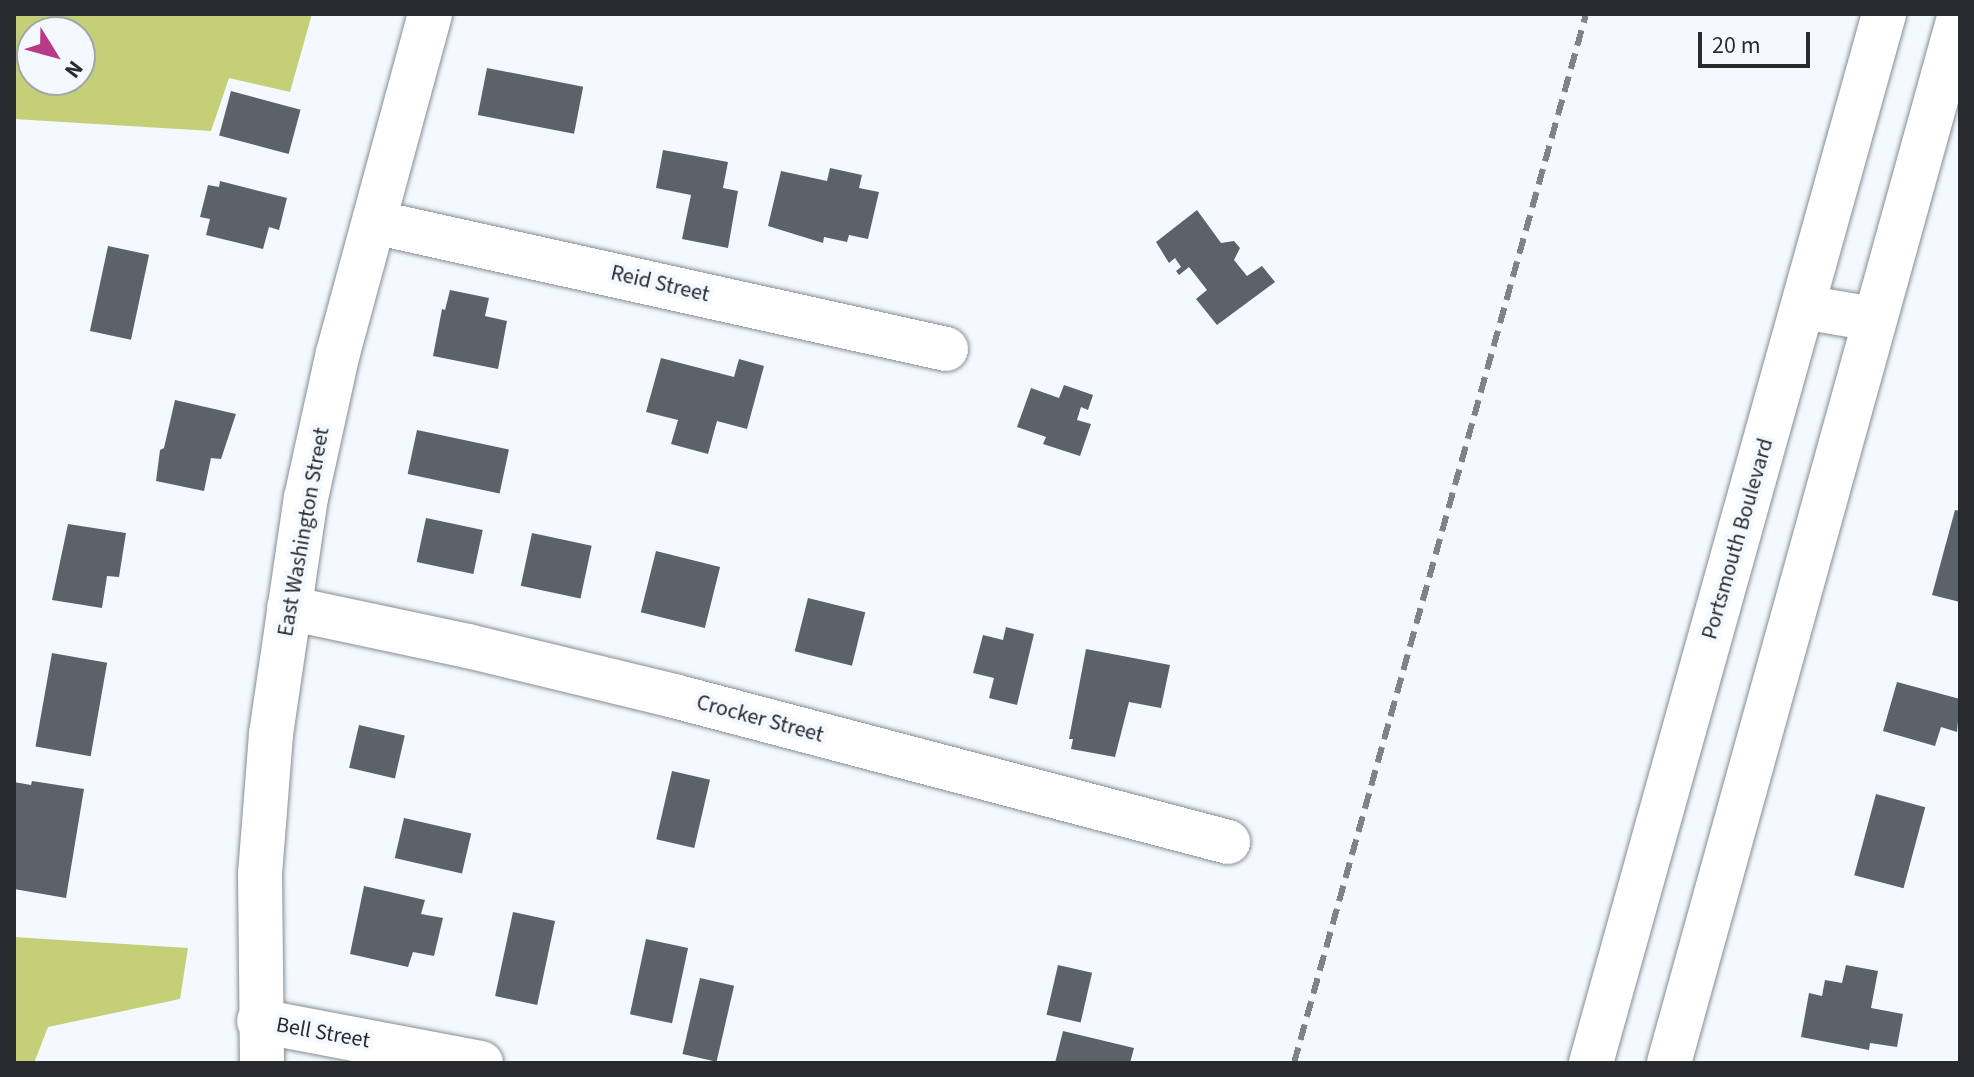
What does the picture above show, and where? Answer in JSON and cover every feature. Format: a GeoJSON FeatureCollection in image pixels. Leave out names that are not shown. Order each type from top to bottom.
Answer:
{"type":"FeatureCollection","features":[{"type":"Feature","properties":{"kind":"main road","name":"East Washington Street"},"geometry":{"type":"LineString","coordinates":[[260,1042],[260,874],[271,734],[306,498],[338,353],[430,14]]}},
{"type":"Feature","properties":{"kind":"main road","name":"Portsmouth Boulevard"},"geometry":{"type":"LineString","coordinates":[[1591,1063],[1884,14]]}},
{"type":"Feature","properties":{"kind":"main road"},"geometry":{"type":"LineString","coordinates":[[1669,1063],[1960,14]]}},
{"type":"Feature","properties":{"kind":"main road","name":"Reid Street"},"geometry":{"type":"LineString","coordinates":[[374,222],[946,349]]}},
{"type":"Feature","properties":{"kind":"main road"},"geometry":{"type":"LineString","coordinates":[[1803,307],[1873,319]]}},
{"type":"Feature","properties":{"kind":"main road","name":"Crocker Street"},"geometry":{"type":"LineString","coordinates":[[289,608],[468,646],[674,696],[1228,842]]}},
{"type":"Feature","properties":{"kind":"main road","name":"Bell Street"},"geometry":{"type":"LineString","coordinates":[[260,1042],[481,1063]]}},
{"type":"Feature","properties":{"kind":"green space"},"geometry":{"type":"Polygon","coordinates":[[[14,14],[312,14],[290,92],[229,78],[211,131],[14,119],[14,14]]]}},
{"type":"Feature","properties":{"kind":"green space"},"geometry":{"type":"Polygon","coordinates":[[[14,937],[188,948],[180,999],[48,1027],[34,1063],[14,1063],[14,937]]]}},
{"type":"Feature","properties":{"kind":"building"},"geometry":{"type":"Polygon","coordinates":[[[487,68],[583,87],[574,134],[478,115],[487,68]]]}},
{"type":"Feature","properties":{"kind":"building"},"geometry":{"type":"Polygon","coordinates":[[[231,91],[301,110],[289,154],[219,135],[231,91]]]}},
{"type":"Feature","properties":{"kind":"building"},"geometry":{"type":"Polygon","coordinates":[[[663,150],[728,162],[723,188],[738,191],[728,248],[682,239],[691,195],[656,188],[663,150]]]}},
{"type":"Feature","properties":{"kind":"building"},"geometry":{"type":"Polygon","coordinates":[[[830,168],[862,175],[859,188],[879,192],[868,239],[849,235],[847,242],[824,237],[823,243],[768,226],[781,171],[827,181],[830,168]]]}},
{"type":"Feature","properties":{"kind":"building"},"geometry":{"type":"Polygon","coordinates":[[[220,181],[287,198],[279,230],[269,227],[263,249],[206,235],[210,219],[200,217],[208,185],[219,187],[220,181]]]}},
{"type":"Feature","properties":{"kind":"building"},"geometry":{"type":"Polygon","coordinates":[[[1197,210],[1221,243],[1234,241],[1240,248],[1234,260],[1247,276],[1262,266],[1275,282],[1217,325],[1196,299],[1207,290],[1189,267],[1179,275],[1176,271],[1181,267],[1175,258],[1169,263],[1156,242],[1197,210]]]}},
{"type":"Feature","properties":{"kind":"building"},"geometry":{"type":"Polygon","coordinates":[[[108,246],[149,255],[131,340],[90,331],[108,246]]]}},
{"type":"Feature","properties":{"kind":"building"},"geometry":{"type":"Polygon","coordinates":[[[450,290],[489,298],[485,316],[507,321],[498,369],[433,356],[442,309],[445,310],[450,290]]]}},
{"type":"Feature","properties":{"kind":"building"},"geometry":{"type":"Polygon","coordinates":[[[661,358],[734,377],[739,359],[764,366],[747,429],[717,421],[708,454],[671,444],[678,420],[646,412],[661,358]]]}},
{"type":"Feature","properties":{"kind":"building"},"geometry":{"type":"Polygon","coordinates":[[[1064,385],[1093,395],[1088,410],[1081,407],[1077,420],[1091,424],[1080,456],[1043,444],[1046,437],[1017,427],[1031,388],[1059,398],[1064,385]]]}},
{"type":"Feature","properties":{"kind":"building"},"geometry":{"type":"Polygon","coordinates":[[[175,400],[236,414],[221,459],[211,458],[204,491],[156,481],[160,450],[164,448],[175,400]]]}},
{"type":"Feature","properties":{"kind":"building"},"geometry":{"type":"Polygon","coordinates":[[[417,430],[509,450],[500,494],[408,474],[417,430]]]}},
{"type":"Feature","properties":{"kind":"building"},"geometry":{"type":"Polygon","coordinates":[[[1955,510],[1960,511],[1960,602],[1932,595],[1955,510]]]}},
{"type":"Feature","properties":{"kind":"building"},"geometry":{"type":"Polygon","coordinates":[[[426,518],[483,530],[473,574],[417,562],[426,518]]]}},
{"type":"Feature","properties":{"kind":"building"},"geometry":{"type":"Polygon","coordinates":[[[68,524],[126,533],[119,577],[107,576],[102,608],[52,600],[68,524]]]}},
{"type":"Feature","properties":{"kind":"building"},"geometry":{"type":"Polygon","coordinates":[[[532,533],[592,546],[580,599],[521,586],[532,533]]]}},
{"type":"Feature","properties":{"kind":"building"},"geometry":{"type":"Polygon","coordinates":[[[656,551],[720,567],[705,628],[641,612],[656,551]]]}},
{"type":"Feature","properties":{"kind":"building"},"geometry":{"type":"Polygon","coordinates":[[[808,598],[865,612],[852,666],[795,651],[808,598]]]}},
{"type":"Feature","properties":{"kind":"building"},"geometry":{"type":"Polygon","coordinates":[[[1006,627],[1034,634],[1017,705],[989,698],[994,678],[973,673],[983,635],[1003,640],[1006,627]]]}},
{"type":"Feature","properties":{"kind":"building"},"geometry":{"type":"Polygon","coordinates":[[[1086,649],[1170,665],[1161,708],[1129,702],[1115,757],[1071,749],[1073,739],[1069,739],[1086,649]]]}},
{"type":"Feature","properties":{"kind":"building"},"geometry":{"type":"Polygon","coordinates":[[[52,653],[107,663],[91,756],[36,747],[52,653]]]}},
{"type":"Feature","properties":{"kind":"building"},"geometry":{"type":"Polygon","coordinates":[[[1897,682],[1960,699],[1957,732],[1941,727],[1935,746],[1883,731],[1897,682]]]}},
{"type":"Feature","properties":{"kind":"building"},"geometry":{"type":"Polygon","coordinates":[[[359,725],[405,736],[395,778],[349,768],[359,725]]]}},
{"type":"Feature","properties":{"kind":"building"},"geometry":{"type":"Polygon","coordinates":[[[672,771],[710,780],[694,848],[656,839],[672,771]]]}},
{"type":"Feature","properties":{"kind":"building"},"geometry":{"type":"Polygon","coordinates":[[[32,781],[84,789],[66,898],[14,889],[14,782],[31,785],[32,781]]]}},
{"type":"Feature","properties":{"kind":"building"},"geometry":{"type":"Polygon","coordinates":[[[1876,794],[1925,807],[1904,888],[1854,875],[1876,794]]]}},
{"type":"Feature","properties":{"kind":"building"},"geometry":{"type":"Polygon","coordinates":[[[404,818],[471,834],[462,873],[395,858],[404,818]]]}},
{"type":"Feature","properties":{"kind":"building"},"geometry":{"type":"Polygon","coordinates":[[[364,886],[425,900],[421,914],[443,918],[434,956],[413,952],[408,967],[350,954],[364,886]]]}},
{"type":"Feature","properties":{"kind":"building"},"geometry":{"type":"Polygon","coordinates":[[[513,912],[555,921],[537,1005],[495,996],[513,912]]]}},
{"type":"Feature","properties":{"kind":"building"},"geometry":{"type":"Polygon","coordinates":[[[646,939],[688,948],[672,1023],[630,1014],[646,939]]]}},
{"type":"Feature","properties":{"kind":"building"},"geometry":{"type":"Polygon","coordinates":[[[1058,965],[1092,973],[1081,1023],[1047,1015],[1058,965]]]}},
{"type":"Feature","properties":{"kind":"building"},"geometry":{"type":"Polygon","coordinates":[[[1846,965],[1878,971],[1871,1008],[1903,1014],[1897,1047],[1870,1043],[1869,1050],[1801,1037],[1809,993],[1822,996],[1825,980],[1842,983],[1846,965]]]}},
{"type":"Feature","properties":{"kind":"building"},"geometry":{"type":"Polygon","coordinates":[[[700,978],[734,986],[717,1062],[682,1054],[700,978]]]}},
{"type":"Feature","properties":{"kind":"building"},"geometry":{"type":"Polygon","coordinates":[[[1063,1031],[1134,1048],[1130,1063],[1055,1063],[1063,1031]]]}},
{"type":"Feature","properties":{"kind":"railway"},"geometry":{"type":"LineString","coordinates":[[1294,1063],[1586,14]]}}]}
